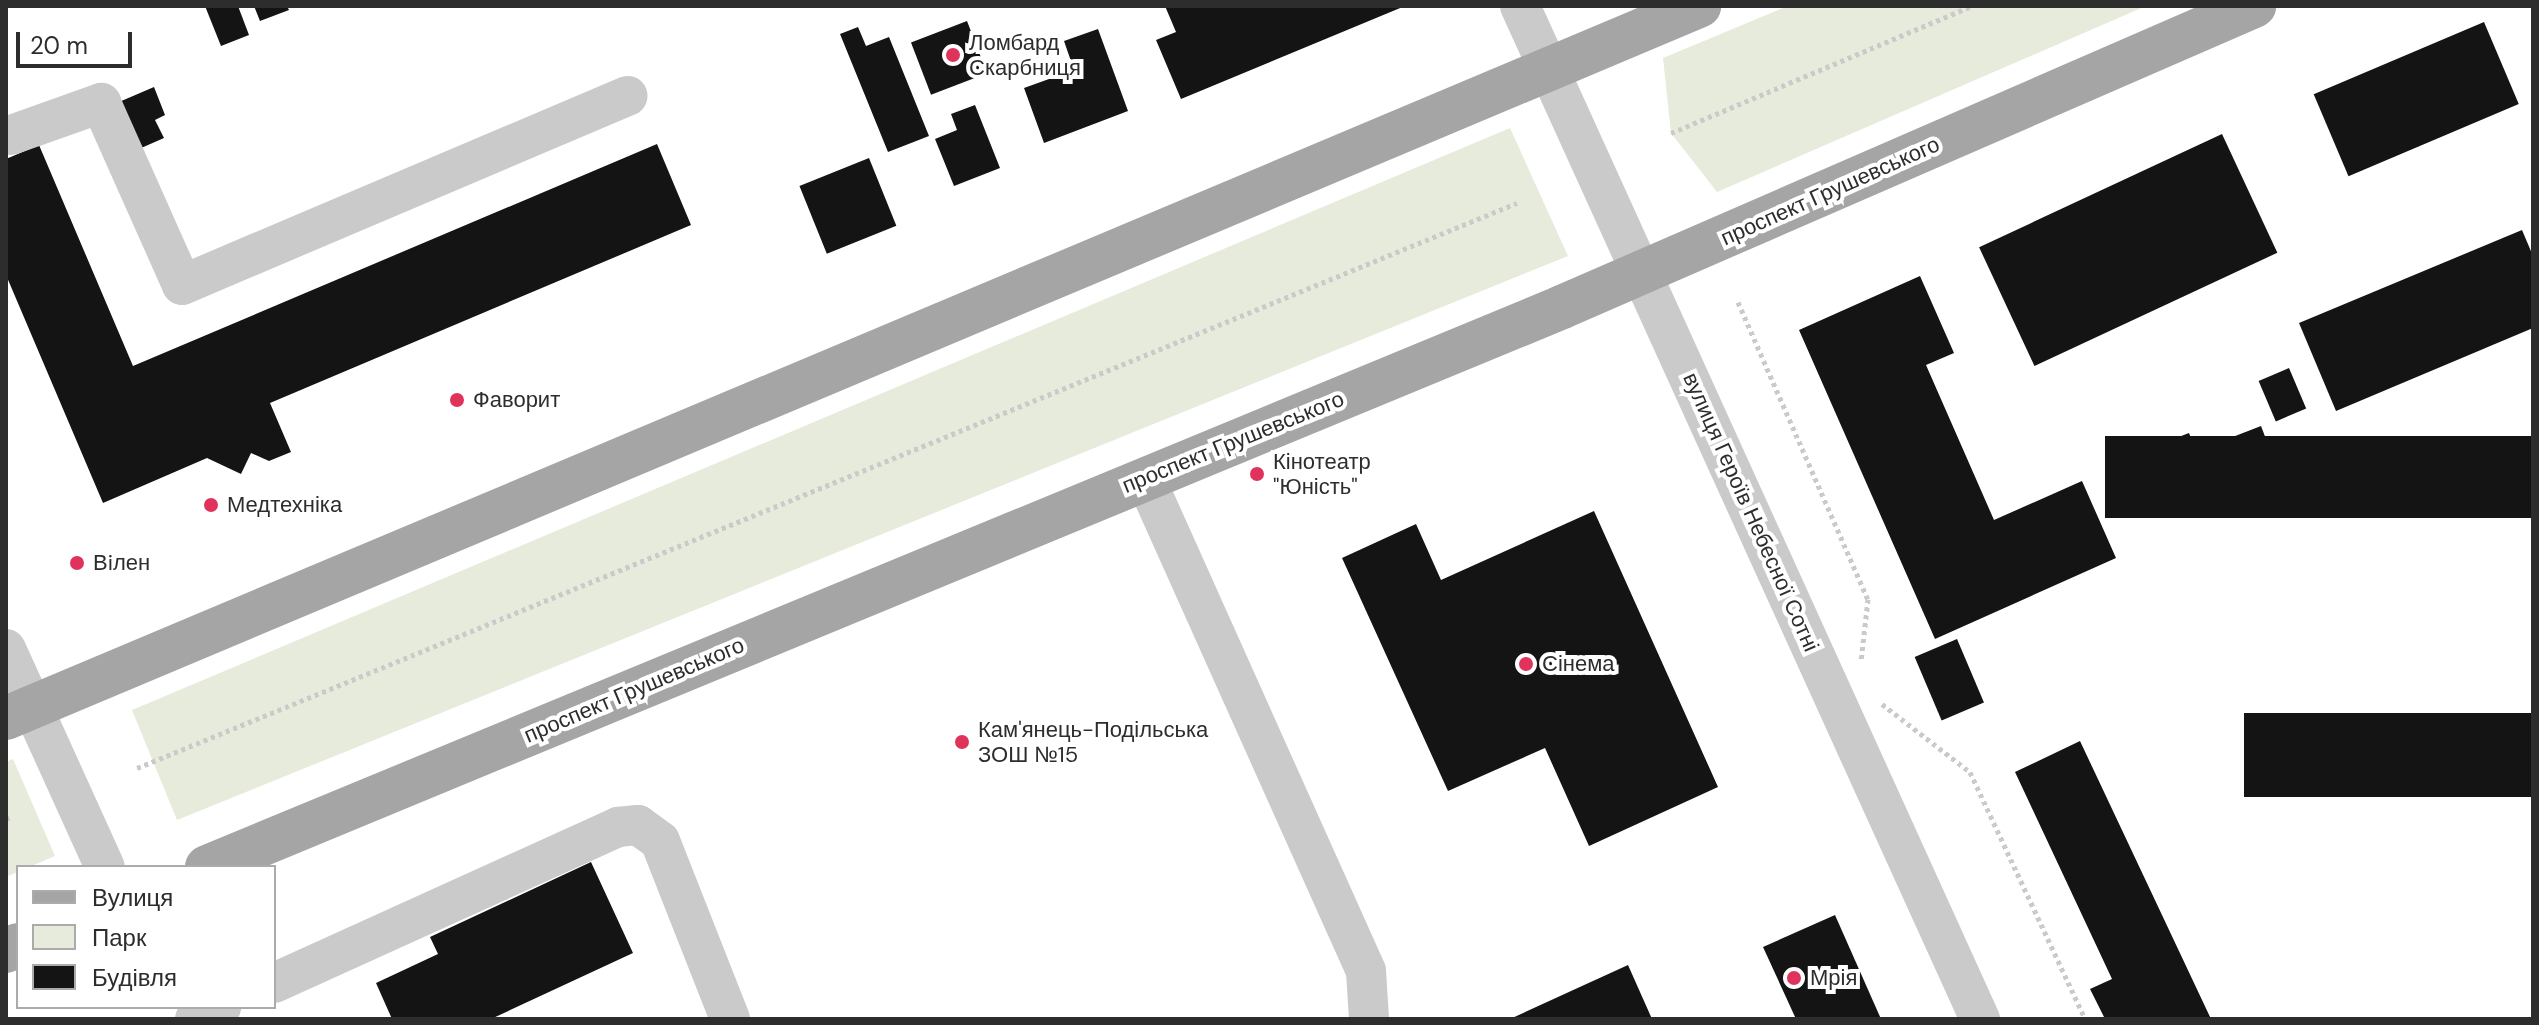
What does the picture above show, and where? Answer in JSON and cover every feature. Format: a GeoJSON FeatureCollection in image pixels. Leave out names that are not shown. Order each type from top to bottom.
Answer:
{"type":"FeatureCollection","features":[{"type":"Feature","properties":{"kind":"main road"},"geometry":{"type":"LineString","coordinates":[[20,713],[1699,6]]}},
{"type":"Feature","properties":{"kind":"main road","name":"проспект Грушевського"},"geometry":{"type":"LineString","coordinates":[[212,865],[1643,272],[2254,6]]}},
{"type":"Feature","properties":{"kind":"street","name":"вулиця Героїв Небесної Сотні"},"geometry":{"type":"LineString","coordinates":[[1520,6],[1551,68],[1980,1019]]}},
{"type":"Feature","properties":{"kind":"street"},"geometry":{"type":"LineString","coordinates":[[8,132],[101,103],[182,285],[628,96]]}},
{"type":"Feature","properties":{"kind":"street"},"geometry":{"type":"LineString","coordinates":[[1145,478],[1366,971],[1369,1019]]}},
{"type":"Feature","properties":{"kind":"street"},"geometry":{"type":"LineString","coordinates":[[6,649],[20,713],[104,865]]}},
{"type":"Feature","properties":{"kind":"street"},"geometry":{"type":"LineString","coordinates":[[276,982],[618,827],[638,825],[660,841],[730,1019]]}},
{"type":"Feature","properties":{"kind":"street"},"geometry":{"type":"LineString","coordinates":[[195,1019],[217,1009]]}},
{"type":"Feature","properties":{"kind":"path"},"geometry":{"type":"LineString","coordinates":[[1671,133],[1971,6]]}},
{"type":"Feature","properties":{"kind":"path"},"geometry":{"type":"LineString","coordinates":[[137,768],[1517,203]]}},
{"type":"Feature","properties":{"kind":"path"},"geometry":{"type":"LineString","coordinates":[[1738,302],[1868,599],[1860,671]]}},
{"type":"Feature","properties":{"kind":"path"},"geometry":{"type":"LineString","coordinates":[[1871,695],[1970,772],[2085,1019]]}},
{"type":"Feature","properties":{"kind":"green space"},"geometry":{"type":"Polygon","coordinates":[[[1788,6],[2146,6],[1717,192],[1671,133],[1663,58],[1788,6]]]}},
{"type":"Feature","properties":{"kind":"green space"},"geometry":{"type":"Polygon","coordinates":[[[1510,128],[1568,256],[177,820],[132,710],[1510,128]]]}},
{"type":"Feature","properties":{"kind":"green space"},"geometry":{"type":"Polygon","coordinates":[[[13,759],[55,856],[34,865],[16,865],[16,873],[6,877],[6,762],[13,759]]]}},
{"type":"Feature","properties":{"kind":"building"},"geometry":{"type":"Polygon","coordinates":[[[205,6],[238,6],[249,35],[221,46],[205,6]]]}},
{"type":"Feature","properties":{"kind":"building"},"geometry":{"type":"Polygon","coordinates":[[[254,6],[287,6],[289,10],[260,21],[254,6]]]}},
{"type":"Feature","properties":{"kind":"building"},"geometry":{"type":"Polygon","coordinates":[[[1165,6],[1405,6],[1181,99],[1156,40],[1176,32],[1165,6]]]}},
{"type":"Feature","properties":{"kind":"building"},"geometry":{"type":"Polygon","coordinates":[[[967,21],[987,73],[931,95],[911,43],[967,21]]]}},
{"type":"Feature","properties":{"kind":"building"},"geometry":{"type":"Polygon","coordinates":[[[2484,22],[2519,104],[2348,176],[2314,94],[2484,22]]]}},
{"type":"Feature","properties":{"kind":"building"},"geometry":{"type":"Polygon","coordinates":[[[858,27],[866,46],[889,37],[929,136],[888,152],[840,34],[858,27]]]}},
{"type":"Feature","properties":{"kind":"building"},"geometry":{"type":"Polygon","coordinates":[[[1098,29],[1128,111],[1044,143],[1024,88],[1074,70],[1064,41],[1098,29]]]}},
{"type":"Feature","properties":{"kind":"building"},"geometry":{"type":"Polygon","coordinates":[[[154,87],[165,115],[155,120],[164,138],[132,152],[112,105],[154,87]]]}},
{"type":"Feature","properties":{"kind":"building"},"geometry":{"type":"Polygon","coordinates":[[[975,105],[1000,168],[954,186],[935,139],[957,130],[951,114],[975,105]]]}},
{"type":"Feature","properties":{"kind":"building"},"geometry":{"type":"Polygon","coordinates":[[[2222,134],[2277,253],[2034,366],[1979,247],[2222,134]]]}},
{"type":"Feature","properties":{"kind":"building"},"geometry":{"type":"Polygon","coordinates":[[[657,144],[691,225],[270,403],[291,452],[269,461],[251,453],[241,474],[207,458],[103,503],[6,275],[6,159],[39,145],[133,366],[657,144]]]}},
{"type":"Feature","properties":{"kind":"building"},"geometry":{"type":"Polygon","coordinates":[[[869,158],[896,226],[827,254],[799,186],[869,158]]]}},
{"type":"Feature","properties":{"kind":"building"},"geometry":{"type":"Polygon","coordinates":[[[2522,230],[2533,256],[2533,328],[2336,411],[2299,323],[2522,230]]]}},
{"type":"Feature","properties":{"kind":"building"},"geometry":{"type":"Polygon","coordinates":[[[1920,276],[1954,353],[1926,365],[1994,520],[2082,481],[2116,558],[1935,639],[1799,330],[1920,276]]]}},
{"type":"Feature","properties":{"kind":"building"},"geometry":{"type":"Polygon","coordinates":[[[2289,368],[2306,409],[2276,421],[2259,381],[2289,368]]]}},
{"type":"Feature","properties":{"kind":"building"},"geometry":{"type":"Polygon","coordinates":[[[2261,426],[2277,467],[2250,477],[2234,436],[2261,426]]]}},
{"type":"Feature","properties":{"kind":"building"},"geometry":{"type":"Polygon","coordinates":[[[2189,433],[2199,459],[2146,480],[2136,453],[2189,433]]]}},
{"type":"Feature","properties":{"kind":"building"},"geometry":{"type":"Polygon","coordinates":[[[2105,436],[2533,436],[2533,518],[2105,518],[2105,436]]]}},
{"type":"Feature","properties":{"kind":"building","name":"Сінема"},"geometry":{"type":"Polygon","coordinates":[[[1594,511],[1718,787],[1589,846],[1545,748],[1448,791],[1342,558],[1416,524],[1441,580],[1594,511]]]}},
{"type":"Feature","properties":{"kind":"building"},"geometry":{"type":"Polygon","coordinates":[[[1957,639],[1984,703],[1942,720],[1915,657],[1957,639]]]}},
{"type":"Feature","properties":{"kind":"building"},"geometry":{"type":"Polygon","coordinates":[[[2244,713],[2533,713],[2533,797],[2244,797],[2244,713]]]}},
{"type":"Feature","properties":{"kind":"building"},"geometry":{"type":"Polygon","coordinates":[[[2080,741],[2211,1019],[2105,1019],[2090,989],[2112,979],[2015,772],[2080,741]]]}},
{"type":"Feature","properties":{"kind":"building"},"geometry":{"type":"Polygon","coordinates":[[[591,862],[633,953],[491,1019],[392,1019],[376,983],[438,954],[430,937],[591,862]]]}},
{"type":"Feature","properties":{"kind":"building"},"geometry":{"type":"Polygon","coordinates":[[[1835,915],[1881,1019],[1796,1019],[1763,947],[1835,915]]]}},
{"type":"Feature","properties":{"kind":"building"},"geometry":{"type":"Polygon","coordinates":[[[1628,965],[1652,1019],[1510,1019],[1628,965]]]}},
{"type":"Feature","properties":{"kind":"place","name":"Ломбард Скарбниця"},"geometry":{"type":"Point","coordinates":[953,55]}},
{"type":"Feature","properties":{"kind":"place","name":"Фаворит"},"geometry":{"type":"Point","coordinates":[457,400]}},
{"type":"Feature","properties":{"kind":"place","name":"Кінотеатр \"Юність\""},"geometry":{"type":"Point","coordinates":[1257,474]}},
{"type":"Feature","properties":{"kind":"place","name":"Медтехніка"},"geometry":{"type":"Point","coordinates":[211,505]}},
{"type":"Feature","properties":{"kind":"place","name":"Вiлен"},"geometry":{"type":"Point","coordinates":[77,563]}},
{"type":"Feature","properties":{"kind":"place","name":"Сінема"},"geometry":{"type":"Point","coordinates":[1526,664]}},
{"type":"Feature","properties":{"kind":"place","name":"Кам'янець-Подільська ЗОШ №15"},"geometry":{"type":"Point","coordinates":[962,742]}},
{"type":"Feature","properties":{"kind":"place","name":"Мрія"},"geometry":{"type":"Point","coordinates":[1794,978]}}]}
